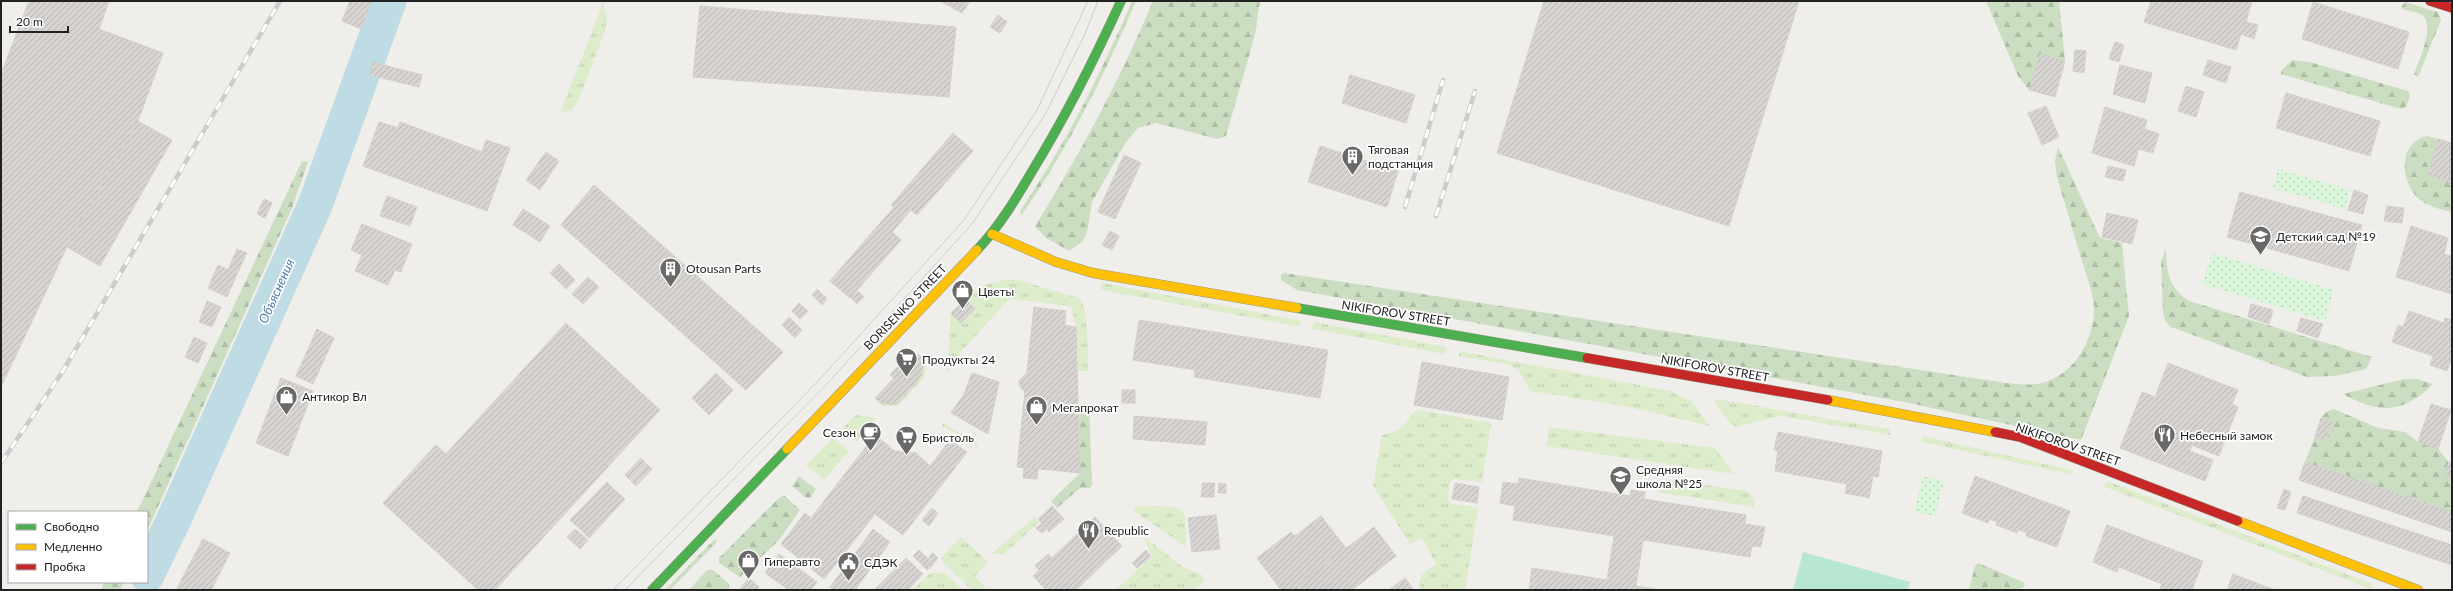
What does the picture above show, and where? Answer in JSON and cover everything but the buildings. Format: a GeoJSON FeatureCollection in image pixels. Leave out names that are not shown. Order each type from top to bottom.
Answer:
{"type":"FeatureCollection","features":[{"type":"Feature","properties":{"kind":"main road","name":"BORISENKO STREET"},"geometry":{"type":"LineString","coordinates":[[652,590],[992,234],[1028,181],[1064,122],[1121,1]]}},
{"type":"Feature","properties":{"kind":"main road"},"geometry":{"type":"LineString","coordinates":[[2430,1],[2452,8]]}},
{"type":"Feature","properties":{"kind":"main road","name":"NIKIFOROV STREET"},"geometry":{"type":"LineString","coordinates":[[992,234],[1056,262],[1093,273],[1683,374],[1907,414],[2020,437],[2418,590]]}},
{"type":"Feature","properties":{"kind":"green space"},"geometry":{"type":"Polygon","coordinates":[[[604,1],[611,1],[603,4],[607,19],[605,31],[578,101],[572,110],[560,113],[604,1]]]}},
{"type":"Feature","properties":{"kind":"green space"},"geometry":{"type":"Polygon","coordinates":[[[1132,1],[1136,1],[1084,112],[1054,165],[1021,216],[1020,211],[1052,161],[1095,82],[1132,1]]]}},
{"type":"Feature","properties":{"kind":"green space"},"geometry":{"type":"Polygon","coordinates":[[[1153,1],[1260,1],[1255,35],[1226,136],[1217,139],[1156,123],[1138,128],[1126,142],[1092,202],[1087,233],[1082,242],[1069,251],[1046,238],[1035,226],[1068,172],[1113,88],[1153,1]]]}},
{"type":"Feature","properties":{"kind":"green space"},"geometry":{"type":"Polygon","coordinates":[[[1986,1],[2059,1],[2065,61],[2040,54],[2029,90],[2018,76],[1986,1]]]}},
{"type":"Feature","properties":{"kind":"green space"},"geometry":{"type":"Polygon","coordinates":[[[2405,2],[2438,12],[2441,20],[2418,77],[2414,74],[2427,34],[2426,20],[2422,15],[2403,9],[2401,7],[2405,2]]]}},
{"type":"Feature","properties":{"kind":"green space"},"geometry":{"type":"Polygon","coordinates":[[[2292,60],[2310,62],[2408,91],[2410,96],[2406,107],[2401,109],[2281,74],[2281,71],[2292,60]]]}},
{"type":"Feature","properties":{"kind":"green space"},"geometry":{"type":"Polygon","coordinates":[[[2427,136],[2438,139],[2428,175],[2452,183],[2452,212],[2426,204],[2412,191],[2408,182],[2405,172],[2407,154],[2411,146],[2418,140],[2427,136]]]}},
{"type":"Feature","properties":{"kind":"green space"},"geometry":{"type":"Polygon","coordinates":[[[2058,147],[2100,238],[2122,243],[2129,316],[2081,440],[1909,403],[1297,290],[1281,280],[1281,275],[1284,273],[2006,383],[2038,384],[2053,379],[2073,364],[2086,344],[2093,320],[2094,308],[2091,289],[2057,177],[2055,161],[2058,147]]]}},
{"type":"Feature","properties":{"kind":"green space"},"geometry":{"type":"Polygon","coordinates":[[[302,161],[308,162],[292,208],[148,529],[148,511],[137,511],[302,161]]]}},
{"type":"Feature","properties":{"kind":"green space"},"geometry":{"type":"Polygon","coordinates":[[[2278,169],[2350,190],[2345,209],[2273,188],[2278,169]]]}},
{"type":"Feature","properties":{"kind":"green space"},"geometry":{"type":"Polygon","coordinates":[[[2166,248],[2170,279],[2182,296],[2189,301],[2372,357],[2366,369],[2335,376],[2307,377],[2171,327],[2166,322],[2163,313],[2161,262],[2166,248]]]}},
{"type":"Feature","properties":{"kind":"green space"},"geometry":{"type":"Polygon","coordinates":[[[2212,253],[2334,290],[2325,321],[2202,284],[2212,253]]]}},
{"type":"Feature","properties":{"kind":"green space"},"geometry":{"type":"Polygon","coordinates":[[[1008,279],[1021,281],[1079,298],[1083,304],[1085,313],[1088,343],[1088,371],[1078,371],[1076,327],[1071,306],[1009,299],[961,352],[948,372],[951,313],[961,322],[974,309],[965,299],[982,286],[1008,279]]]}},
{"type":"Feature","properties":{"kind":"green space"},"geometry":{"type":"Polygon","coordinates":[[[1103,283],[1299,320],[1301,322],[1297,326],[1101,290],[1101,284],[1103,283]]]}},
{"type":"Feature","properties":{"kind":"green space"},"geometry":{"type":"Polygon","coordinates":[[[1315,322],[1446,347],[1447,350],[1444,354],[1313,329],[1312,327],[1315,322]]]}},
{"type":"Feature","properties":{"kind":"green space"},"geometry":{"type":"Polygon","coordinates":[[[1459,351],[1671,391],[1691,401],[1710,426],[1624,406],[1530,391],[1519,371],[1510,365],[1459,356],[1459,351]]]}},
{"type":"Feature","properties":{"kind":"green space"},"geometry":{"type":"Polygon","coordinates":[[[924,360],[926,360],[925,376],[899,405],[882,406],[882,404],[898,403],[922,375],[924,360]]]}},
{"type":"Feature","properties":{"kind":"green space"},"geometry":{"type":"Polygon","coordinates":[[[2404,379],[2417,379],[2433,384],[2411,401],[2401,406],[2390,408],[2379,408],[2368,405],[2343,394],[2404,379]]]}},
{"type":"Feature","properties":{"kind":"green space"},"geometry":{"type":"Polygon","coordinates":[[[1716,399],[1889,429],[1891,435],[1779,416],[1737,427],[1731,424],[1714,402],[1716,399]]]}},
{"type":"Feature","properties":{"kind":"green space"},"geometry":{"type":"Polygon","coordinates":[[[1079,404],[1089,404],[1092,485],[1090,488],[1080,488],[1057,508],[1051,501],[1080,473],[1079,404]]]}},
{"type":"Feature","properties":{"kind":"green space"},"geometry":{"type":"Polygon","coordinates":[[[2334,409],[2378,428],[2405,432],[2418,442],[2438,449],[2449,462],[2444,474],[2451,477],[2452,475],[2452,512],[2305,462],[2315,436],[2326,440],[2332,422],[2321,418],[2326,412],[2334,409]]]}},
{"type":"Feature","properties":{"kind":"green space"},"geometry":{"type":"Polygon","coordinates":[[[1420,410],[1491,423],[1482,482],[1454,479],[1450,483],[1448,500],[1451,504],[1478,508],[1465,590],[1419,590],[1421,575],[1436,564],[1422,538],[1410,544],[1373,486],[1382,435],[1397,431],[1404,425],[1414,412],[1420,410]]]}},
{"type":"Feature","properties":{"kind":"green space"},"geometry":{"type":"Polygon","coordinates":[[[856,415],[876,418],[856,442],[841,430],[856,415]]]}},
{"type":"Feature","properties":{"kind":"green space"},"geometry":{"type":"Polygon","coordinates":[[[943,423],[976,442],[978,449],[976,450],[974,443],[942,426],[943,423]]]}},
{"type":"Feature","properties":{"kind":"green space"},"geometry":{"type":"Polygon","coordinates":[[[1549,427],[1715,448],[1734,474],[1546,446],[1549,427]]]}},
{"type":"Feature","properties":{"kind":"green space"},"geometry":{"type":"Polygon","coordinates":[[[1923,436],[2071,470],[2073,475],[1922,442],[1923,436]]]}},
{"type":"Feature","properties":{"kind":"green space"},"geometry":{"type":"Polygon","coordinates":[[[833,438],[849,451],[824,480],[806,465],[833,438]]]}},
{"type":"Feature","properties":{"kind":"green space"},"geometry":{"type":"Polygon","coordinates":[[[799,476],[816,489],[810,498],[806,498],[792,486],[799,476]]]}},
{"type":"Feature","properties":{"kind":"green space"},"geometry":{"type":"Polygon","coordinates":[[[1923,476],[1944,481],[1935,516],[1914,512],[1923,476]]]}},
{"type":"Feature","properties":{"kind":"green space"},"geometry":{"type":"Polygon","coordinates":[[[1671,480],[1747,491],[1754,499],[1754,507],[1658,492],[1671,480]]]}},
{"type":"Feature","properties":{"kind":"green space"},"geometry":{"type":"Polygon","coordinates":[[[2107,481],[2370,583],[2372,586],[2371,589],[2105,487],[2104,485],[2107,481]]]}},
{"type":"Feature","properties":{"kind":"green space"},"geometry":{"type":"Polygon","coordinates":[[[785,496],[800,510],[779,540],[740,577],[719,563],[719,558],[780,497],[785,496]]]}},
{"type":"Feature","properties":{"kind":"green space"},"geometry":{"type":"Polygon","coordinates":[[[1137,506],[1176,507],[1182,511],[1185,516],[1186,545],[1182,544],[1135,512],[1134,508],[1137,506]]]}},
{"type":"Feature","properties":{"kind":"green space"},"geometry":{"type":"Polygon","coordinates":[[[1035,517],[1039,522],[1004,554],[991,554],[1035,517]]]}},
{"type":"Feature","properties":{"kind":"green space"},"geometry":{"type":"Polygon","coordinates":[[[1143,536],[1184,568],[1201,574],[1205,581],[1194,590],[1116,590],[1152,556],[1143,536]]]}},
{"type":"Feature","properties":{"kind":"green space"},"geometry":{"type":"Polygon","coordinates":[[[961,537],[988,562],[975,576],[985,587],[984,590],[972,590],[940,559],[961,537]]]}},
{"type":"Feature","properties":{"kind":"green space"},"geometry":{"type":"Polygon","coordinates":[[[715,539],[717,542],[670,590],[665,590],[715,539]]]}},
{"type":"Feature","properties":{"kind":"green space"},"geometry":{"type":"Polygon","coordinates":[[[1803,552],[1910,582],[1908,590],[1793,590],[1803,552]]]}},
{"type":"Feature","properties":{"kind":"green space"},"geometry":{"type":"Polygon","coordinates":[[[1978,563],[2023,582],[2025,585],[2022,588],[2011,590],[1969,590],[1975,566],[1978,563]]]}},
{"type":"Feature","properties":{"kind":"green space"},"geometry":{"type":"Polygon","coordinates":[[[707,570],[713,570],[729,584],[729,590],[689,590],[707,570]]]}},
{"type":"Feature","properties":{"kind":"green space"},"geometry":{"type":"Polygon","coordinates":[[[935,572],[946,574],[963,590],[912,590],[928,575],[935,572]]]}},
{"type":"Feature","properties":{"kind":"green space"},"geometry":{"type":"Polygon","coordinates":[[[104,583],[124,583],[120,590],[101,590],[104,583]]]}},
{"type":"Feature","properties":{"kind":"waterway","name":"Объяснения"},"geometry":{"type":"LineString","coordinates":[[148,573],[175,517],[315,205],[389,1]]}},
{"type":"Feature","properties":{"kind":"tram line"},"geometry":{"type":"LineString","coordinates":[[613,590],[821,378],[964,220],[1037,110],[1088,1]]}},
{"type":"Feature","properties":{"kind":"tram line"},"geometry":{"type":"LineString","coordinates":[[625,590],[827,384],[971,225],[1045,115],[1084,36],[1098,1]]}},
{"type":"Feature","properties":{"kind":"railway"},"geometry":{"type":"LineString","coordinates":[[1,463],[63,371],[280,1]]}},
{"type":"Feature","properties":{"kind":"railway"},"geometry":{"type":"LineString","coordinates":[[1405,207],[1443,80]]}},
{"type":"Feature","properties":{"kind":"railway"},"geometry":{"type":"LineString","coordinates":[[1436,216],[1475,91]]}},
{"type":"Feature","properties":{"kind":"traffic: fast"},"geometry":{"type":"LineString","coordinates":[[977,250],[1008,211],[1046,148],[1080,86],[1121,1]]}},
{"type":"Feature","properties":{"kind":"traffic: fast"},"geometry":{"type":"LineString","coordinates":[[1297,308],[1587,358]]}},
{"type":"Feature","properties":{"kind":"traffic: fast"},"geometry":{"type":"LineString","coordinates":[[652,590],[787,449]]}},
{"type":"Feature","properties":{"kind":"traffic: slow"},"geometry":{"type":"LineString","coordinates":[[992,234],[1056,262],[1093,273],[1297,308]]}},
{"type":"Feature","properties":{"kind":"traffic: slow"},"geometry":{"type":"LineString","coordinates":[[787,449],[977,250]]}},
{"type":"Feature","properties":{"kind":"traffic: slow"},"geometry":{"type":"LineString","coordinates":[[1828,400],[1995,432]]}},
{"type":"Feature","properties":{"kind":"traffic: slow"},"geometry":{"type":"LineString","coordinates":[[2238,521],[2418,590]]}},
{"type":"Feature","properties":{"kind":"traffic: jam"},"geometry":{"type":"LineString","coordinates":[[2430,1],[2452,8]]}},
{"type":"Feature","properties":{"kind":"traffic: jam"},"geometry":{"type":"LineString","coordinates":[[1587,358],[1828,400]]}},
{"type":"Feature","properties":{"kind":"traffic: jam"},"geometry":{"type":"LineString","coordinates":[[1995,432],[2020,437],[2238,521]]}},
{"type":"Feature","properties":{"kind":"place","name":"Тяговая подстанция"},"geometry":{"type":"Point","coordinates":[1353,176]}},
{"type":"Feature","properties":{"kind":"place","name":"Детский сад №19"},"geometry":{"type":"Point","coordinates":[2260,256]}},
{"type":"Feature","properties":{"kind":"place","name":"Otousan Parts"},"geometry":{"type":"Point","coordinates":[671,288]}},
{"type":"Feature","properties":{"kind":"place","name":"Цветы"},"geometry":{"type":"Point","coordinates":[963,310]}},
{"type":"Feature","properties":{"kind":"place","name":"Продукты 24"},"geometry":{"type":"Point","coordinates":[906,378]}},
{"type":"Feature","properties":{"kind":"place","name":"Антикор Вл"},"geometry":{"type":"Point","coordinates":[287,416]}},
{"type":"Feature","properties":{"kind":"place","name":"Мегапрокат"},"geometry":{"type":"Point","coordinates":[1036,426]}},
{"type":"Feature","properties":{"kind":"place","name":"Сезон"},"geometry":{"type":"Point","coordinates":[871,452]}},
{"type":"Feature","properties":{"kind":"place","name":"Небесный замок"},"geometry":{"type":"Point","coordinates":[2165,454]}},
{"type":"Feature","properties":{"kind":"place","name":"Бристоль"},"geometry":{"type":"Point","coordinates":[906,456]}},
{"type":"Feature","properties":{"kind":"place","name":"Средняя школа №25"},"geometry":{"type":"Point","coordinates":[1620,496]}},
{"type":"Feature","properties":{"kind":"place","name":"Republic"},"geometry":{"type":"Point","coordinates":[1089,550]}},
{"type":"Feature","properties":{"kind":"place","name":"Гиперавто"},"geometry":{"type":"Point","coordinates":[749,580]}},
{"type":"Feature","properties":{"kind":"place","name":"СДЭК"},"geometry":{"type":"Point","coordinates":[849,582]}}]}
